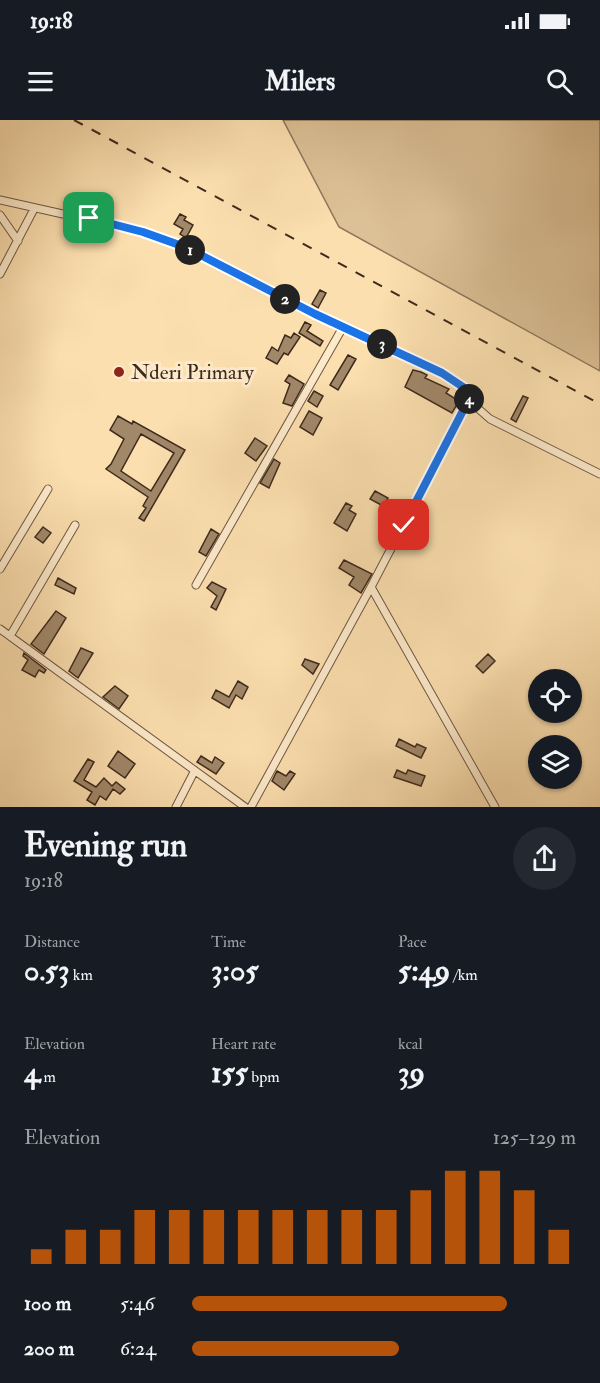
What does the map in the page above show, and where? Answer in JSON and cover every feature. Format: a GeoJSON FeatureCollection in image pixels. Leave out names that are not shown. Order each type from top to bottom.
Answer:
{"type":"FeatureCollection","features":[{"type":"Feature","properties":{"kind":"street"},"geometry":{"type":"LineString","coordinates":[[0,200],[34,209],[89,218],[167,239],[343,327],[442,373],[466,389],[469,399],[490,419],[600,474]]}},
{"type":"Feature","properties":{"kind":"street"},"geometry":{"type":"LineString","coordinates":[[0,274],[34,209]]}},
{"type":"Feature","properties":{"kind":"street"},"geometry":{"type":"LineString","coordinates":[[0,215],[18,241]]}},
{"type":"Feature","properties":{"kind":"street"},"geometry":{"type":"LineString","coordinates":[[196,585],[343,327]]}},
{"type":"Feature","properties":{"kind":"street"},"geometry":{"type":"LineString","coordinates":[[251,807],[371,587],[469,399]]}},
{"type":"Feature","properties":{"kind":"street"},"geometry":{"type":"LineString","coordinates":[[0,569],[48,489]]}},
{"type":"Feature","properties":{"kind":"street"},"geometry":{"type":"LineString","coordinates":[[10,636],[75,525]]}},
{"type":"Feature","properties":{"kind":"street"},"geometry":{"type":"LineString","coordinates":[[371,587],[495,807]]}},
{"type":"Feature","properties":{"kind":"street"},"geometry":{"type":"LineString","coordinates":[[0,629],[245,807]]}},
{"type":"Feature","properties":{"kind":"street"},"geometry":{"type":"LineString","coordinates":[[176,807],[194,772]]}},
{"type":"Feature","properties":{"kind":"shaded area"},"geometry":{"type":"Polygon","coordinates":[[[283,120],[600,120],[600,371],[339,227],[283,120]]]}},
{"type":"Feature","properties":{"kind":"building"},"geometry":{"type":"Polygon","coordinates":[[[180,214],[186,217],[184,220],[193,225],[186,238],[180,234],[183,229],[174,224],[180,214]]]}},
{"type":"Feature","properties":{"kind":"building"},"geometry":{"type":"Polygon","coordinates":[[[320,290],[326,293],[318,308],[312,304],[320,290]]]}},
{"type":"Feature","properties":{"kind":"building"},"geometry":{"type":"Polygon","coordinates":[[[305,322],[311,325],[307,331],[323,341],[320,346],[299,333],[305,322]]]}},
{"type":"Feature","properties":{"kind":"building"},"geometry":{"type":"Polygon","coordinates":[[[294,333],[300,337],[288,355],[284,353],[277,364],[266,358],[272,347],[278,351],[285,335],[291,338],[294,333]]]}},
{"type":"Feature","properties":{"kind":"building"},"geometry":{"type":"Polygon","coordinates":[[[348,355],[356,359],[338,390],[330,385],[348,355]]]}},
{"type":"Feature","properties":{"kind":"building"},"geometry":{"type":"Polygon","coordinates":[[[413,370],[427,375],[425,378],[449,389],[446,393],[459,401],[452,413],[405,387],[413,370]]]}},
{"type":"Feature","properties":{"kind":"building"},"geometry":{"type":"Polygon","coordinates":[[[289,375],[304,384],[292,406],[283,403],[290,384],[285,381],[289,375]]]}},
{"type":"Feature","properties":{"kind":"building"},"geometry":{"type":"Polygon","coordinates":[[[314,391],[323,396],[317,407],[308,401],[314,391]]]}},
{"type":"Feature","properties":{"kind":"building"},"geometry":{"type":"Polygon","coordinates":[[[523,396],[528,398],[516,422],[511,419],[523,396]]]}},
{"type":"Feature","properties":{"kind":"building"},"geometry":{"type":"Polygon","coordinates":[[[309,411],[322,418],[313,435],[300,427],[309,411]]]}},
{"type":"Feature","properties":{"kind":"building"},"geometry":{"type":"Polygon","coordinates":[[[118,416],[132,424],[133,421],[185,450],[144,521],[139,518],[146,508],[143,506],[148,497],[106,469],[124,439],[110,430],[118,416]],[[141,434],[121,471],[151,491],[174,453],[141,434]]]}},
{"type":"Feature","properties":{"kind":"building"},"geometry":{"type":"Polygon","coordinates":[[[255,438],[267,446],[256,461],[245,453],[255,438]]]}},
{"type":"Feature","properties":{"kind":"building"},"geometry":{"type":"Polygon","coordinates":[[[274,459],[280,463],[269,488],[260,483],[274,459]]]}},
{"type":"Feature","properties":{"kind":"building"},"geometry":{"type":"Polygon","coordinates":[[[375,491],[388,498],[383,506],[370,499],[375,491]]]}},
{"type":"Feature","properties":{"kind":"building"},"geometry":{"type":"Polygon","coordinates":[[[346,503],[352,506],[349,510],[356,514],[347,531],[334,523],[346,503]]]}},
{"type":"Feature","properties":{"kind":"building"},"geometry":{"type":"Polygon","coordinates":[[[43,527],[51,533],[43,543],[35,537],[43,527]]]}},
{"type":"Feature","properties":{"kind":"building"},"geometry":{"type":"Polygon","coordinates":[[[211,529],[219,534],[206,556],[199,552],[211,529]]]}},
{"type":"Feature","properties":{"kind":"building"},"geometry":{"type":"Polygon","coordinates":[[[344,560],[372,574],[361,593],[349,585],[354,577],[339,568],[344,560]]]}},
{"type":"Feature","properties":{"kind":"building"},"geometry":{"type":"Polygon","coordinates":[[[58,578],[76,588],[74,594],[55,585],[58,578]]]}},
{"type":"Feature","properties":{"kind":"building"},"geometry":{"type":"Polygon","coordinates":[[[212,582],[226,589],[216,610],[211,607],[217,596],[207,588],[212,582]]]}},
{"type":"Feature","properties":{"kind":"building"},"geometry":{"type":"Polygon","coordinates":[[[56,611],[66,618],[44,654],[31,644],[56,611]]]}},
{"type":"Feature","properties":{"kind":"building"},"geometry":{"type":"Polygon","coordinates":[[[81,648],[93,653],[78,678],[69,671],[81,648]]]}},
{"type":"Feature","properties":{"kind":"building"},"geometry":{"type":"Polygon","coordinates":[[[24,653],[46,670],[44,673],[39,670],[35,677],[22,670],[28,660],[23,656],[24,653]]]}},
{"type":"Feature","properties":{"kind":"building"},"geometry":{"type":"Polygon","coordinates":[[[488,654],[495,661],[483,673],[476,666],[488,654]]]}},
{"type":"Feature","properties":{"kind":"building"},"geometry":{"type":"Polygon","coordinates":[[[305,659],[319,664],[313,674],[302,665],[305,659]]]}},
{"type":"Feature","properties":{"kind":"building"},"geometry":{"type":"Polygon","coordinates":[[[238,681],[248,687],[242,699],[236,695],[229,708],[212,698],[216,690],[229,697],[238,681]]]}},
{"type":"Feature","properties":{"kind":"building"},"geometry":{"type":"Polygon","coordinates":[[[115,686],[128,696],[119,709],[103,697],[115,686]]]}},
{"type":"Feature","properties":{"kind":"building"},"geometry":{"type":"Polygon","coordinates":[[[399,739],[415,747],[417,744],[426,748],[421,758],[396,746],[399,739]]]}},
{"type":"Feature","properties":{"kind":"building"},"geometry":{"type":"Polygon","coordinates":[[[118,751],[135,764],[125,778],[108,766],[118,751]]]}},
{"type":"Feature","properties":{"kind":"building"},"geometry":{"type":"Polygon","coordinates":[[[201,756],[212,763],[215,757],[224,763],[216,774],[197,762],[201,756]]]}},
{"type":"Feature","properties":{"kind":"building"},"geometry":{"type":"Polygon","coordinates":[[[88,759],[94,762],[84,780],[96,787],[104,778],[112,786],[116,782],[125,789],[120,794],[113,789],[106,800],[100,796],[95,805],[87,800],[92,792],[74,781],[88,759]]]}},
{"type":"Feature","properties":{"kind":"building"},"geometry":{"type":"Polygon","coordinates":[[[397,770],[406,774],[408,770],[425,776],[421,786],[394,777],[397,770]]]}},
{"type":"Feature","properties":{"kind":"building"},"geometry":{"type":"Polygon","coordinates":[[[277,771],[286,776],[290,771],[295,774],[284,790],[272,781],[277,771]]]}},
{"type":"Feature","properties":{"kind":"railway"},"geometry":{"type":"LineString","coordinates":[[74,120],[600,404]]}},
{"type":"Feature","properties":{"kind":"place","name":"Nderi Primary"},"geometry":{"type":"Point","coordinates":[119,372]}},
{"type":"Feature","properties":{"kind":"route"},"geometry":{"type":"LineString","coordinates":[[89,218],[167,239],[185,247],[315,314],[442,373],[466,389],[469,399],[404,525]]}}]}
